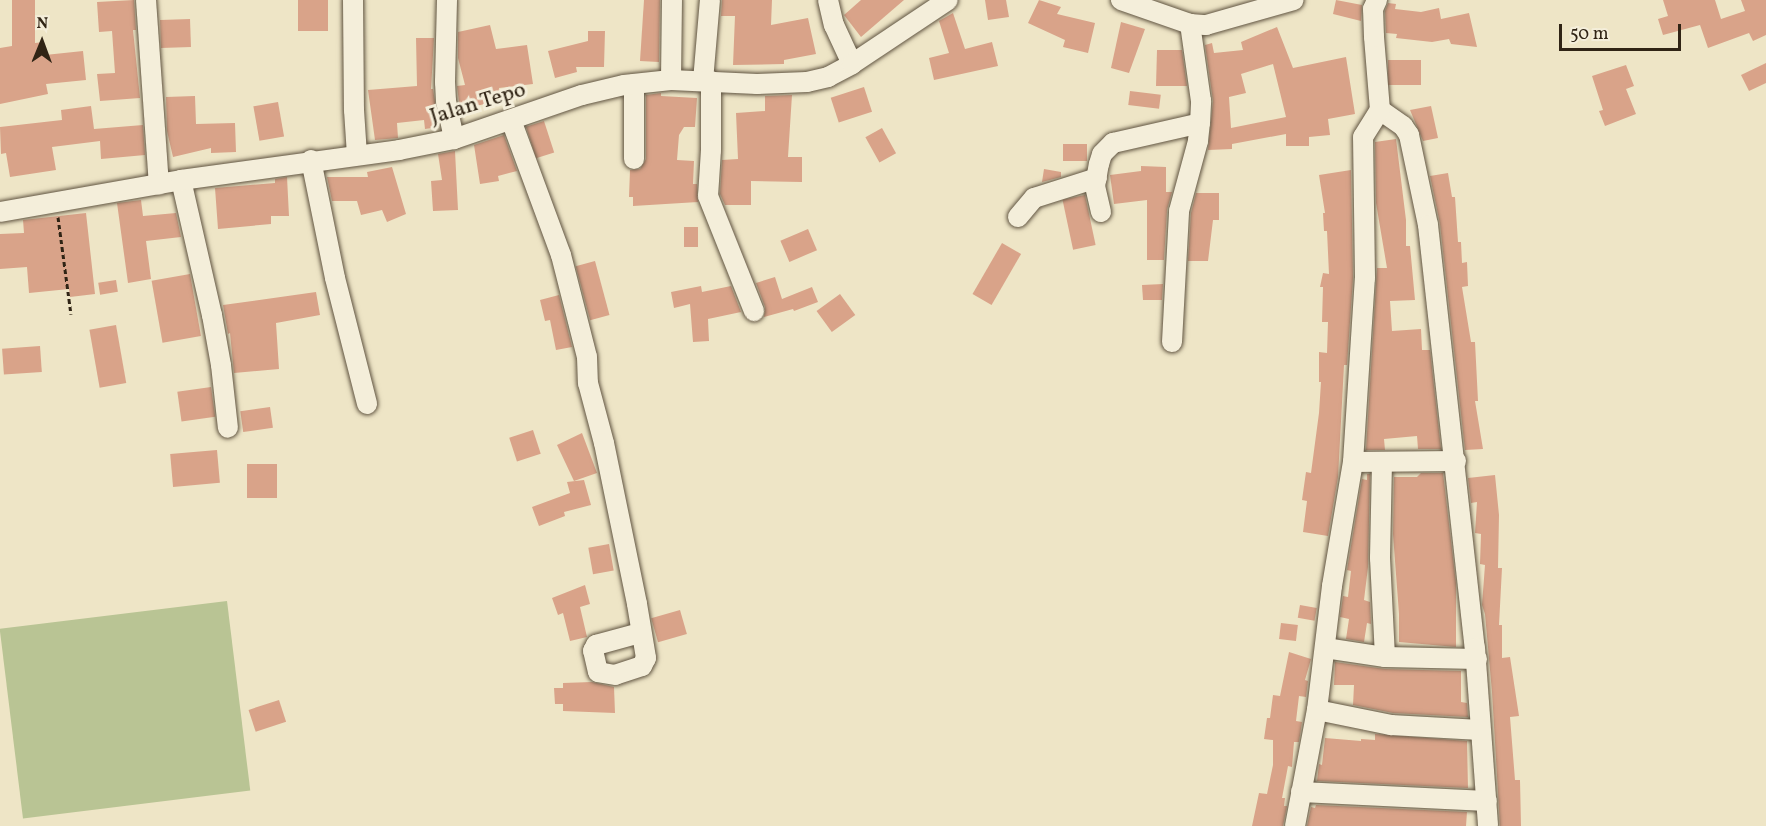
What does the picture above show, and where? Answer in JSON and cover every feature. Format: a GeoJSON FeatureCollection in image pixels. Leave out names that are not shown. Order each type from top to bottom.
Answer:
{"type":"FeatureCollection","features":[{"type":"Feature","properties":{"kind":"street"},"geometry":{"type":"LineString","coordinates":[[146,0],[159,185]]}},
{"type":"Feature","properties":{"kind":"street"},"geometry":{"type":"LineString","coordinates":[[353,0],[354,110],[357,155]]}},
{"type":"Feature","properties":{"kind":"street"},"geometry":{"type":"LineString","coordinates":[[448,0],[445,92],[454,139]]}},
{"type":"Feature","properties":{"kind":"street"},"geometry":{"type":"LineString","coordinates":[[671,80],[672,0]]}},
{"type":"Feature","properties":{"kind":"street"},"geometry":{"type":"LineString","coordinates":[[710,0],[707,81],[711,150],[708,196],[754,311]]}},
{"type":"Feature","properties":{"kind":"street"},"geometry":{"type":"LineString","coordinates":[[828,0],[834,25],[852,64]]}},
{"type":"Feature","properties":{"kind":"street","name":"Jalan Tepo"},"geometry":{"type":"LineString","coordinates":[[0,212],[56,204],[181,180],[454,139],[582,95],[634,84],[671,80],[757,84],[807,82],[828,77],[852,64],[948,0]]}},
{"type":"Feature","properties":{"kind":"street"},"geometry":{"type":"LineString","coordinates":[[1121,0],[1190,24],[1221,23],[1294,0]]}},
{"type":"Feature","properties":{"kind":"street"},"geometry":{"type":"LineString","coordinates":[[1296,826],[1317,710],[1332,586],[1353,462],[1365,278],[1363,138],[1380,110],[1373,9],[1377,0]]}},
{"type":"Feature","properties":{"kind":"street"},"geometry":{"type":"LineString","coordinates":[[1172,342],[1179,211],[1198,141],[1200,123],[1201,101],[1190,24]]}},
{"type":"Feature","properties":{"kind":"street"},"geometry":{"type":"LineString","coordinates":[[634,84],[634,159]]}},
{"type":"Feature","properties":{"kind":"street"},"geometry":{"type":"LineString","coordinates":[[1380,110],[1403,126],[1412,148],[1428,225],[1456,461],[1476,659],[1488,826]]}},
{"type":"Feature","properties":{"kind":"street"},"geometry":{"type":"LineString","coordinates":[[511,120],[561,255],[588,357],[588,383],[604,443],[638,604],[640,633]]}},
{"type":"Feature","properties":{"kind":"street"},"geometry":{"type":"LineString","coordinates":[[1101,212],[1096,196],[1097,178],[1102,154],[1113,142],[1200,123]]}},
{"type":"Feature","properties":{"kind":"street"},"geometry":{"type":"LineString","coordinates":[[311,160],[334,278],[367,404]]}},
{"type":"Feature","properties":{"kind":"street"},"geometry":{"type":"LineString","coordinates":[[1018,217],[1034,198],[1097,178]]}},
{"type":"Feature","properties":{"kind":"street"},"geometry":{"type":"LineString","coordinates":[[181,180],[212,315],[221,365],[228,428]]}},
{"type":"Feature","properties":{"kind":"street"},"geometry":{"type":"LineString","coordinates":[[1353,462],[1456,461]]}},
{"type":"Feature","properties":{"kind":"street"},"geometry":{"type":"LineString","coordinates":[[1382,462],[1380,558],[1385,657]]}},
{"type":"Feature","properties":{"kind":"street"},"geometry":{"type":"LineString","coordinates":[[1325,648],[1385,657],[1476,659]]}},
{"type":"Feature","properties":{"kind":"street"},"geometry":{"type":"LineString","coordinates":[[1317,710],[1391,725],[1480,730]]}},
{"type":"Feature","properties":{"kind":"street"},"geometry":{"type":"LineString","coordinates":[[1301,792],[1487,801]]}},
{"type":"Feature","properties":{"kind":"path"},"geometry":{"type":"LineString","coordinates":[[56,204],[71,314]]}},
{"type":"Feature","properties":{"kind":"green space"},"geometry":{"type":"Polygon","coordinates":[[[227,601],[250,791],[23,818],[0,629],[227,601]]]}},
{"type":"Feature","properties":{"kind":"building"},"geometry":{"type":"Polygon","coordinates":[[[12,0],[35,0],[35,43],[44,42],[45,55],[83,51],[86,80],[46,84],[48,94],[0,104],[0,48],[12,46],[12,0]]]}},
{"type":"Feature","properties":{"kind":"building"},"geometry":{"type":"Polygon","coordinates":[[[134,0],[136,30],[133,30],[140,98],[100,101],[97,74],[115,73],[112,31],[99,32],[97,2],[134,0]]]}},
{"type":"Feature","properties":{"kind":"building"},"geometry":{"type":"Polygon","coordinates":[[[298,0],[328,0],[328,31],[298,31],[298,0]]]}},
{"type":"Feature","properties":{"kind":"building"},"geometry":{"type":"Polygon","coordinates":[[[644,0],[660,0],[659,62],[640,61],[644,0]]]}},
{"type":"Feature","properties":{"kind":"building"},"geometry":{"type":"Polygon","coordinates":[[[722,0],[772,0],[771,25],[808,18],[816,54],[784,60],[784,64],[733,65],[735,16],[721,16],[722,0]]]}},
{"type":"Feature","properties":{"kind":"building"},"geometry":{"type":"Polygon","coordinates":[[[861,0],[904,0],[861,37],[844,15],[861,0]]]}},
{"type":"Feature","properties":{"kind":"building"},"geometry":{"type":"Polygon","coordinates":[[[985,0],[1006,0],[1009,17],[988,20],[985,0]]]}},
{"type":"Feature","properties":{"kind":"building"},"geometry":{"type":"Polygon","coordinates":[[[1039,0],[1061,7],[1057,14],[1095,23],[1088,53],[1063,47],[1065,40],[1028,23],[1039,0]]]}},
{"type":"Feature","properties":{"kind":"building"},"geometry":{"type":"Polygon","coordinates":[[[1336,0],[1362,5],[1361,21],[1333,14],[1336,0]]]}},
{"type":"Feature","properties":{"kind":"building"},"geometry":{"type":"Polygon","coordinates":[[[1663,0],[1715,0],[1721,19],[1745,11],[1741,0],[1766,0],[1766,35],[1753,41],[1749,33],[1708,48],[1700,25],[1663,35],[1658,19],[1668,16],[1663,0]]]}},
{"type":"Feature","properties":{"kind":"building"},"geometry":{"type":"Polygon","coordinates":[[[1388,3],[1396,4],[1395,9],[1421,12],[1439,8],[1441,19],[1469,13],[1477,47],[1451,44],[1449,39],[1432,42],[1396,38],[1397,34],[1386,33],[1385,11],[1388,3]]]}},
{"type":"Feature","properties":{"kind":"building"},"geometry":{"type":"Polygon","coordinates":[[[953,13],[965,49],[992,42],[998,66],[934,80],[929,58],[949,53],[939,21],[953,13]]]}},
{"type":"Feature","properties":{"kind":"building"},"geometry":{"type":"Polygon","coordinates":[[[190,19],[191,47],[161,48],[160,20],[190,19]]]}},
{"type":"Feature","properties":{"kind":"building"},"geometry":{"type":"Polygon","coordinates":[[[1121,22],[1145,29],[1129,73],[1111,68],[1121,22]]]}},
{"type":"Feature","properties":{"kind":"building"},"geometry":{"type":"Polygon","coordinates":[[[490,25],[496,49],[527,45],[533,84],[499,88],[501,100],[460,110],[457,86],[465,85],[458,58],[458,32],[490,25]]]}},
{"type":"Feature","properties":{"kind":"building"},"geometry":{"type":"Polygon","coordinates":[[[1277,27],[1293,68],[1346,57],[1355,114],[1328,119],[1330,135],[1309,137],[1309,146],[1286,146],[1286,134],[1232,144],[1232,149],[1208,150],[1213,101],[1205,45],[1212,43],[1214,53],[1243,50],[1241,42],[1277,27]],[[1273,64],[1241,74],[1246,93],[1229,97],[1231,128],[1286,117],[1273,64]]]}},
{"type":"Feature","properties":{"kind":"building"},"geometry":{"type":"Polygon","coordinates":[[[588,31],[605,31],[604,67],[576,67],[577,72],[555,78],[548,51],[588,41],[588,31]]]}},
{"type":"Feature","properties":{"kind":"building"},"geometry":{"type":"Polygon","coordinates":[[[416,38],[434,38],[431,89],[433,89],[439,127],[425,129],[424,120],[397,123],[398,138],[375,140],[368,90],[417,86],[416,38]]]}},
{"type":"Feature","properties":{"kind":"building"},"geometry":{"type":"Polygon","coordinates":[[[1157,50],[1182,50],[1187,86],[1156,86],[1157,50]]]}},
{"type":"Feature","properties":{"kind":"building"},"geometry":{"type":"Polygon","coordinates":[[[1388,60],[1421,60],[1421,85],[1388,85],[1388,60]]]}},
{"type":"Feature","properties":{"kind":"building"},"geometry":{"type":"Polygon","coordinates":[[[1766,63],[1766,83],[1749,91],[1741,75],[1766,63]]]}},
{"type":"Feature","properties":{"kind":"building"},"geometry":{"type":"Polygon","coordinates":[[[1626,65],[1634,86],[1626,89],[1636,114],[1605,126],[1599,111],[1603,110],[1592,76],[1626,65]]]}},
{"type":"Feature","properties":{"kind":"building"},"geometry":{"type":"Polygon","coordinates":[[[864,87],[872,112],[839,123],[831,98],[864,87]]]}},
{"type":"Feature","properties":{"kind":"building"},"geometry":{"type":"Polygon","coordinates":[[[1130,91],[1161,95],[1159,109],[1128,105],[1130,91]]]}},
{"type":"Feature","properties":{"kind":"building"},"geometry":{"type":"Polygon","coordinates":[[[661,93],[661,96],[697,98],[695,127],[684,127],[679,135],[677,160],[694,161],[693,184],[697,184],[698,202],[633,206],[633,197],[629,197],[630,170],[640,169],[646,159],[646,95],[661,93]]]}},
{"type":"Feature","properties":{"kind":"building"},"geometry":{"type":"Polygon","coordinates":[[[792,95],[788,157],[802,157],[802,182],[751,181],[751,205],[725,205],[720,194],[722,160],[738,159],[736,113],[765,111],[765,96],[792,95]]]}},
{"type":"Feature","properties":{"kind":"building"},"geometry":{"type":"Polygon","coordinates":[[[195,96],[196,124],[235,123],[236,152],[211,153],[211,148],[173,157],[167,131],[166,97],[195,96]]]}},
{"type":"Feature","properties":{"kind":"building"},"geometry":{"type":"Polygon","coordinates":[[[278,102],[284,136],[259,141],[253,106],[278,102]]]}},
{"type":"Feature","properties":{"kind":"building"},"geometry":{"type":"Polygon","coordinates":[[[91,106],[94,129],[143,125],[145,155],[101,159],[100,141],[52,147],[56,170],[10,177],[6,153],[1,154],[0,127],[62,120],[61,110],[91,106]]]}},
{"type":"Feature","properties":{"kind":"building"},"geometry":{"type":"Polygon","coordinates":[[[1431,106],[1438,138],[1423,141],[1410,110],[1431,106]]]}},
{"type":"Feature","properties":{"kind":"building"},"geometry":{"type":"Polygon","coordinates":[[[544,121],[554,152],[536,158],[526,127],[544,121]]]}},
{"type":"Feature","properties":{"kind":"building"},"geometry":{"type":"Polygon","coordinates":[[[882,128],[896,153],[879,163],[865,137],[882,128]]]}},
{"type":"Feature","properties":{"kind":"building"},"geometry":{"type":"Polygon","coordinates":[[[504,135],[517,171],[498,176],[499,181],[480,184],[474,145],[504,135]]]}},
{"type":"Feature","properties":{"kind":"building"},"geometry":{"type":"Polygon","coordinates":[[[1396,139],[1406,220],[1406,246],[1410,246],[1415,300],[1390,301],[1392,331],[1421,329],[1422,350],[1430,350],[1441,449],[1418,449],[1417,436],[1384,439],[1385,450],[1366,450],[1377,268],[1387,268],[1376,203],[1375,142],[1396,139]]]}},
{"type":"Feature","properties":{"kind":"building"},"geometry":{"type":"Polygon","coordinates":[[[1063,144],[1087,144],[1087,161],[1063,161],[1063,144]]]}},
{"type":"Feature","properties":{"kind":"building"},"geometry":{"type":"Polygon","coordinates":[[[455,151],[458,210],[433,211],[431,181],[442,180],[438,154],[455,151]]]}},
{"type":"Feature","properties":{"kind":"building"},"geometry":{"type":"Polygon","coordinates":[[[1141,166],[1166,167],[1166,192],[1172,192],[1167,210],[1164,260],[1147,260],[1147,200],[1114,204],[1110,175],[1141,171],[1141,166]]]}},
{"type":"Feature","properties":{"kind":"building"},"geometry":{"type":"Polygon","coordinates":[[[392,167],[406,214],[387,222],[382,210],[361,215],[357,201],[332,201],[327,177],[368,177],[367,172],[392,167]]]}},
{"type":"Feature","properties":{"kind":"building"},"geometry":{"type":"Polygon","coordinates":[[[1044,169],[1061,172],[1061,177],[1042,182],[1044,169]]]}},
{"type":"Feature","properties":{"kind":"building"},"geometry":{"type":"Polygon","coordinates":[[[1351,170],[1353,278],[1347,365],[1344,365],[1338,477],[1328,536],[1303,532],[1307,501],[1302,500],[1306,472],[1311,473],[1319,413],[1321,382],[1319,382],[1319,352],[1327,353],[1328,322],[1322,322],[1323,287],[1320,287],[1323,273],[1329,274],[1327,231],[1324,231],[1323,213],[1325,213],[1319,175],[1351,170]]]}},
{"type":"Feature","properties":{"kind":"building"},"geometry":{"type":"Polygon","coordinates":[[[1448,173],[1452,197],[1455,197],[1462,263],[1467,262],[1468,286],[1462,287],[1471,342],[1475,342],[1478,401],[1475,401],[1483,449],[1465,450],[1440,224],[1430,176],[1448,173]]]}},
{"type":"Feature","properties":{"kind":"building"},"geometry":{"type":"Polygon","coordinates":[[[287,177],[289,216],[271,216],[271,224],[218,229],[215,188],[275,183],[275,179],[287,177]]]}},
{"type":"Feature","properties":{"kind":"building"},"geometry":{"type":"Polygon","coordinates":[[[1196,193],[1219,193],[1219,220],[1213,220],[1208,261],[1188,261],[1191,213],[1196,193]]]}},
{"type":"Feature","properties":{"kind":"building"},"geometry":{"type":"Polygon","coordinates":[[[1085,195],[1096,245],[1073,250],[1063,200],[1085,195]]]}},
{"type":"Feature","properties":{"kind":"building"},"geometry":{"type":"Polygon","coordinates":[[[141,200],[143,216],[176,213],[181,237],[146,241],[151,279],[128,283],[117,203],[141,200]]]}},
{"type":"Feature","properties":{"kind":"building"},"geometry":{"type":"Polygon","coordinates":[[[86,213],[95,294],[70,297],[69,289],[29,293],[27,267],[0,269],[0,234],[24,233],[23,220],[86,213]]]}},
{"type":"Feature","properties":{"kind":"building"},"geometry":{"type":"Polygon","coordinates":[[[684,227],[698,227],[698,247],[684,247],[684,227]]]}},
{"type":"Feature","properties":{"kind":"building"},"geometry":{"type":"Polygon","coordinates":[[[808,229],[817,250],[789,262],[780,241],[808,229]]]}},
{"type":"Feature","properties":{"kind":"building"},"geometry":{"type":"Polygon","coordinates":[[[1002,243],[1021,254],[992,305],[972,294],[1002,243]]]}},
{"type":"Feature","properties":{"kind":"building"},"geometry":{"type":"Polygon","coordinates":[[[595,261],[609,315],[590,320],[576,266],[595,261]]]}},
{"type":"Feature","properties":{"kind":"building"},"geometry":{"type":"Polygon","coordinates":[[[190,274],[201,336],[163,343],[152,281],[190,274]]]}},
{"type":"Feature","properties":{"kind":"building"},"geometry":{"type":"Polygon","coordinates":[[[775,277],[782,299],[812,287],[818,302],[794,311],[793,309],[764,317],[765,307],[756,283],[775,277]]]}},
{"type":"Feature","properties":{"kind":"building"},"geometry":{"type":"Polygon","coordinates":[[[116,280],[118,292],[100,295],[98,283],[116,280]]]}},
{"type":"Feature","properties":{"kind":"building"},"geometry":{"type":"Polygon","coordinates":[[[1163,284],[1162,300],[1143,300],[1142,285],[1163,284]]]}},
{"type":"Feature","properties":{"kind":"building"},"geometry":{"type":"Polygon","coordinates":[[[701,286],[702,292],[731,286],[741,312],[708,319],[709,341],[693,342],[690,304],[674,308],[671,292],[701,286]]]}},
{"type":"Feature","properties":{"kind":"building"},"geometry":{"type":"Polygon","coordinates":[[[316,292],[320,315],[276,323],[279,369],[234,373],[230,333],[228,334],[223,305],[316,292]]]}},
{"type":"Feature","properties":{"kind":"building"},"geometry":{"type":"Polygon","coordinates":[[[840,294],[855,315],[832,332],[817,311],[840,294]]]}},
{"type":"Feature","properties":{"kind":"building"},"geometry":{"type":"Polygon","coordinates":[[[559,295],[572,347],[556,350],[550,320],[545,321],[540,300],[559,295]]]}},
{"type":"Feature","properties":{"kind":"building"},"geometry":{"type":"Polygon","coordinates":[[[116,325],[126,383],[100,388],[89,330],[116,325]]]}},
{"type":"Feature","properties":{"kind":"building"},"geometry":{"type":"Polygon","coordinates":[[[40,346],[42,372],[4,375],[2,349],[40,346]]]}},
{"type":"Feature","properties":{"kind":"building"},"geometry":{"type":"Polygon","coordinates":[[[211,387],[215,417],[182,421],[177,392],[211,387]]]}},
{"type":"Feature","properties":{"kind":"building"},"geometry":{"type":"Polygon","coordinates":[[[270,407],[273,428],[243,432],[240,411],[270,407]]]}},
{"type":"Feature","properties":{"kind":"building"},"geometry":{"type":"Polygon","coordinates":[[[533,430],[541,454],[517,462],[509,438],[533,430]]]}},
{"type":"Feature","properties":{"kind":"building"},"geometry":{"type":"Polygon","coordinates":[[[582,433],[597,473],[574,481],[557,445],[582,433]]]}},
{"type":"Feature","properties":{"kind":"building"},"geometry":{"type":"Polygon","coordinates":[[[217,450],[220,483],[173,487],[170,454],[217,450]]]}},
{"type":"Feature","properties":{"kind":"building"},"geometry":{"type":"Polygon","coordinates":[[[247,464],[277,464],[277,498],[247,498],[247,464]]]}},
{"type":"Feature","properties":{"kind":"building"},"geometry":{"type":"Polygon","coordinates":[[[1421,473],[1443,473],[1456,583],[1456,647],[1399,642],[1393,534],[1394,477],[1417,477],[1421,473]]]}},
{"type":"Feature","properties":{"kind":"building"},"geometry":{"type":"Polygon","coordinates":[[[1367,474],[1370,474],[1368,567],[1364,600],[1370,602],[1371,624],[1367,623],[1364,642],[1346,639],[1349,619],[1340,617],[1343,596],[1348,597],[1351,571],[1347,570],[1362,479],[1367,480],[1367,474]]]}},
{"type":"Feature","properties":{"kind":"building"},"geometry":{"type":"Polygon","coordinates":[[[1495,475],[1499,515],[1498,568],[1502,568],[1499,625],[1502,625],[1502,658],[1510,657],[1519,716],[1510,717],[1515,780],[1520,780],[1521,826],[1500,826],[1492,692],[1485,614],[1482,605],[1485,565],[1480,564],[1481,534],[1475,533],[1477,502],[1471,503],[1468,478],[1495,475]]]}},
{"type":"Feature","properties":{"kind":"building"},"geometry":{"type":"Polygon","coordinates":[[[584,480],[591,505],[564,512],[565,516],[539,526],[532,507],[570,493],[567,482],[584,480]]]}},
{"type":"Feature","properties":{"kind":"building"},"geometry":{"type":"Polygon","coordinates":[[[609,544],[614,571],[593,574],[588,548],[609,544]]]}},
{"type":"Feature","properties":{"kind":"building"},"geometry":{"type":"Polygon","coordinates":[[[585,585],[590,604],[580,607],[587,637],[570,641],[563,613],[558,615],[552,598],[585,585]]]}},
{"type":"Feature","properties":{"kind":"building"},"geometry":{"type":"Polygon","coordinates":[[[1300,605],[1317,608],[1314,621],[1298,618],[1300,605]]]}},
{"type":"Feature","properties":{"kind":"building"},"geometry":{"type":"Polygon","coordinates":[[[680,610],[687,634],[658,642],[651,618],[680,610]]]}},
{"type":"Feature","properties":{"kind":"building"},"geometry":{"type":"Polygon","coordinates":[[[1281,623],[1298,625],[1296,641],[1279,639],[1281,623]]]}},
{"type":"Feature","properties":{"kind":"building"},"geometry":{"type":"Polygon","coordinates":[[[1289,652],[1311,659],[1305,680],[1308,681],[1306,697],[1299,696],[1296,721],[1302,722],[1299,742],[1294,742],[1292,767],[1288,766],[1282,798],[1285,798],[1284,806],[1287,806],[1283,826],[1252,826],[1259,793],[1267,794],[1273,765],[1273,740],[1264,739],[1267,718],[1270,718],[1273,695],[1280,696],[1289,652]]]}},
{"type":"Feature","properties":{"kind":"building"},"geometry":{"type":"Polygon","coordinates":[[[1335,662],[1385,669],[1461,671],[1461,702],[1467,703],[1468,717],[1393,713],[1353,705],[1354,685],[1334,685],[1335,662]]]}},
{"type":"Feature","properties":{"kind":"building"},"geometry":{"type":"Polygon","coordinates":[[[592,682],[614,687],[615,713],[563,711],[563,704],[555,704],[554,688],[563,688],[563,683],[592,682]]]}},
{"type":"Feature","properties":{"kind":"building"},"geometry":{"type":"Polygon","coordinates":[[[279,700],[286,722],[256,732],[249,710],[279,700]]]}},
{"type":"Feature","properties":{"kind":"building"},"geometry":{"type":"Polygon","coordinates":[[[1375,734],[1467,741],[1468,788],[1317,781],[1319,764],[1322,765],[1325,738],[1375,740],[1375,734]]]}},
{"type":"Feature","properties":{"kind":"building"},"geometry":{"type":"Polygon","coordinates":[[[1316,805],[1467,812],[1466,826],[1307,826],[1311,807],[1315,808],[1316,805]]]}}]}
